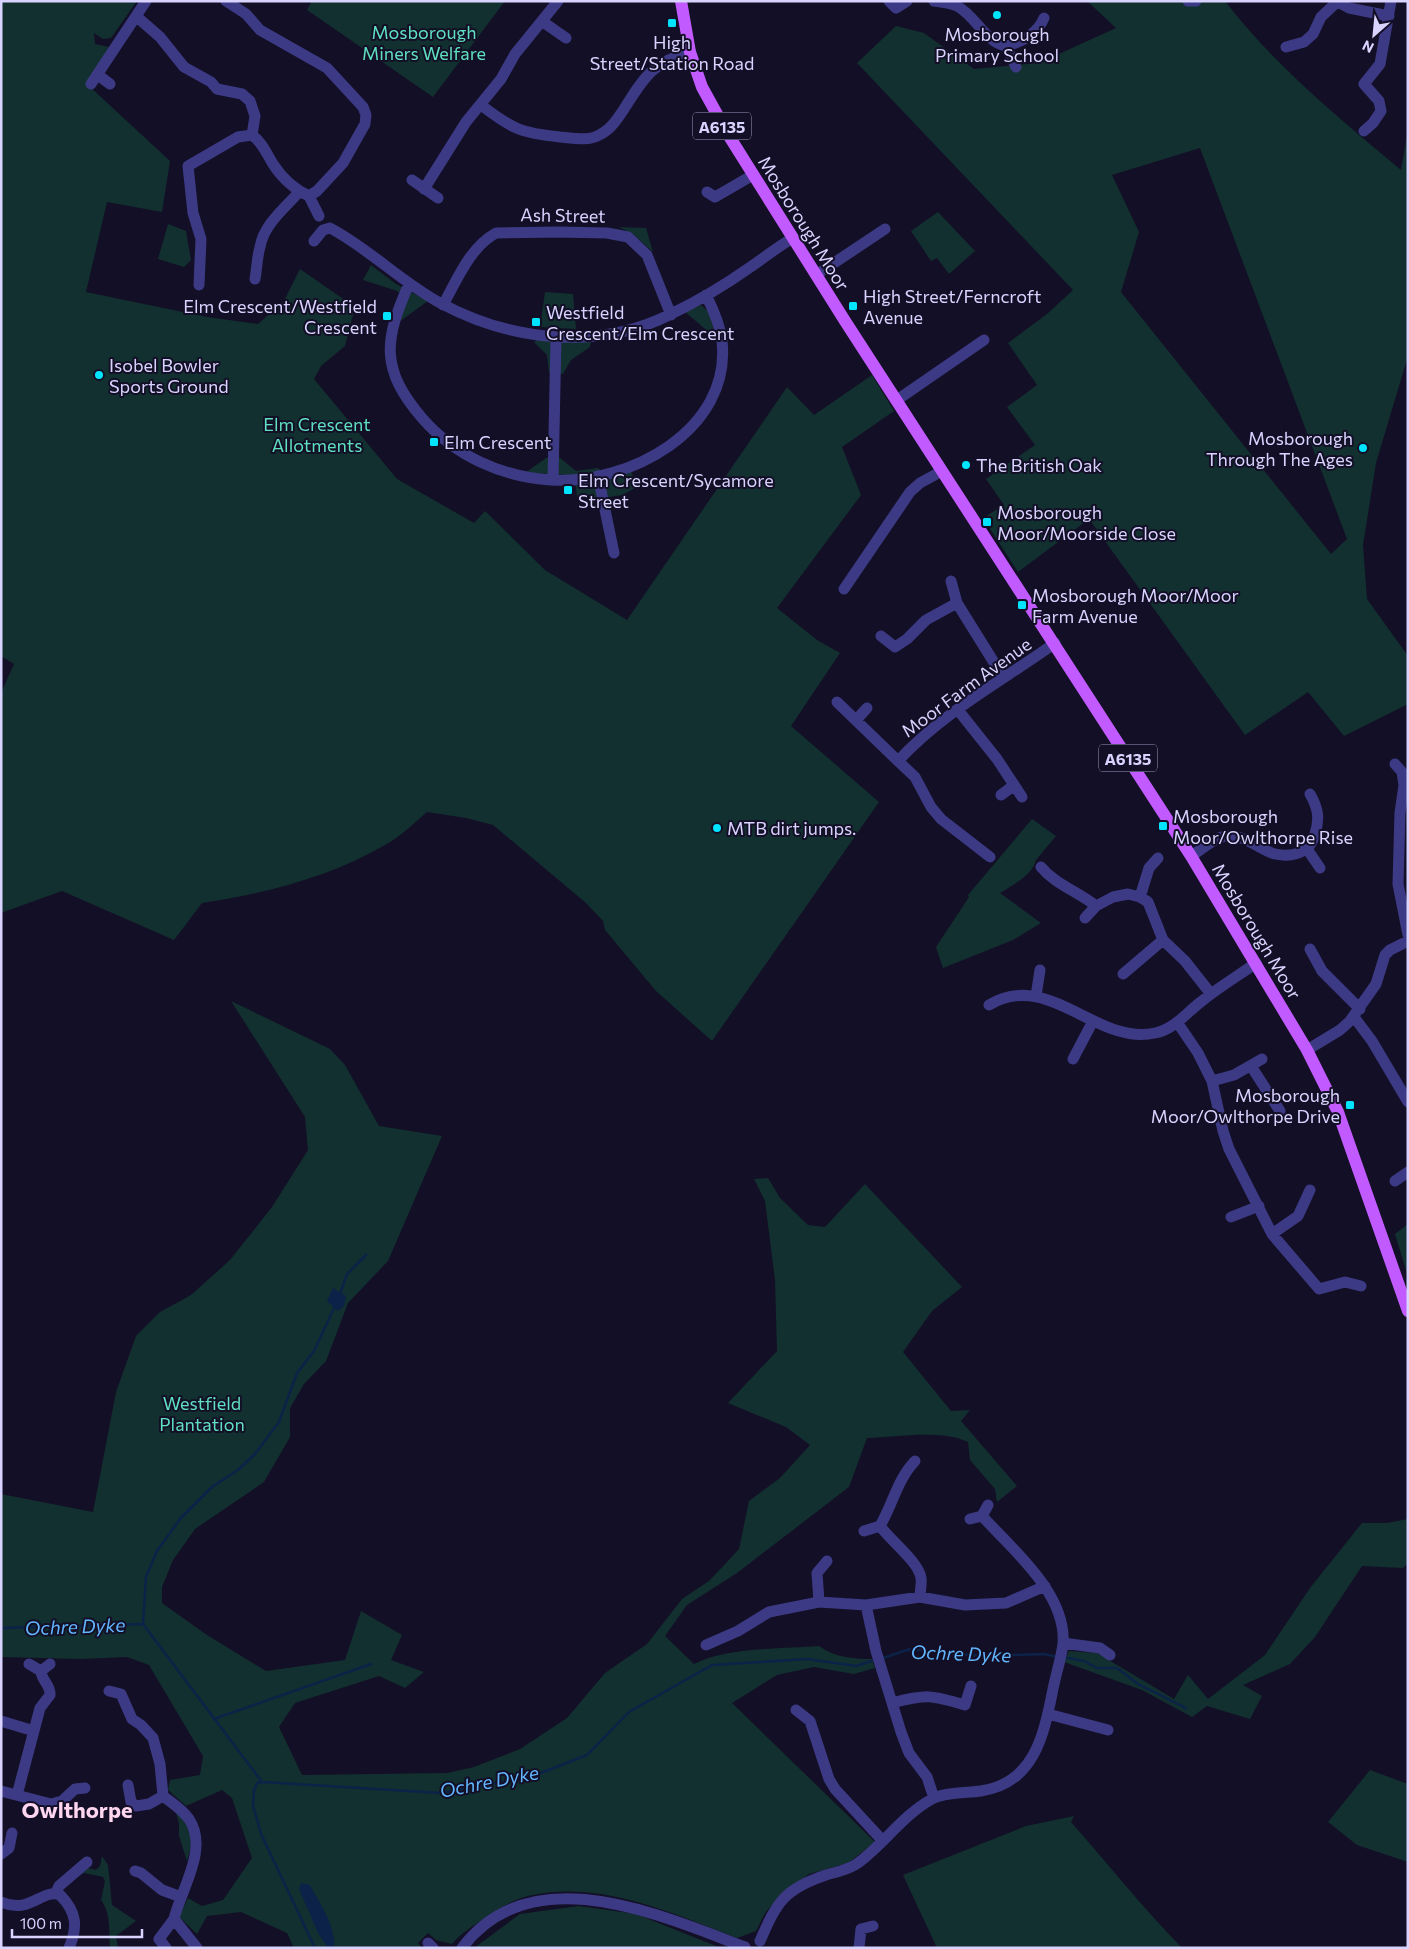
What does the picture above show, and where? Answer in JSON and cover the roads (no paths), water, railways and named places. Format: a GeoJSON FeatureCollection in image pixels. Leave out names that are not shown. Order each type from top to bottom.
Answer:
{"type":"FeatureCollection","features":[{"type":"Feature","properties":{"kind":"main road","name":"Mosborough Moor"},"geometry":{"type":"LineString","coordinates":[[681,1],[690,52],[708,101],[816,276],[1191,856],[1307,1050],[1338,1112],[1408,1312]]}},
{"type":"Feature","properties":{"kind":"street"},"geometry":{"type":"LineString","coordinates":[[110,84],[94,80],[121,36],[137,17],[146,1]]}},
{"type":"Feature","properties":{"kind":"street"},"geometry":{"type":"LineString","coordinates":[[226,1],[246,14],[260,30],[327,68],[364,107],[366,115],[365,124],[343,163],[316,191],[304,194],[281,211],[265,233],[260,246],[255,279]]}},
{"type":"Feature","properties":{"kind":"street"},"geometry":{"type":"LineString","coordinates":[[424,189],[466,122],[501,78],[515,54],[543,22],[558,1]]}},
{"type":"Feature","properties":{"kind":"street"},"geometry":{"type":"LineString","coordinates":[[889,1],[896,8],[907,1]]}},
{"type":"Feature","properties":{"kind":"street"},"geometry":{"type":"LineString","coordinates":[[934,1],[958,7],[971,16],[986,34],[1000,45],[1006,46],[1031,34],[1041,26],[1044,18]]}},
{"type":"Feature","properties":{"kind":"street"},"geometry":{"type":"LineString","coordinates":[[1188,1],[1196,1]]}},
{"type":"Feature","properties":{"kind":"street"},"geometry":{"type":"LineString","coordinates":[[1364,131],[1373,123],[1381,111],[1379,101],[1364,84],[1380,64],[1391,1]]}},
{"type":"Feature","properties":{"kind":"street"},"geometry":{"type":"LineString","coordinates":[[1286,47],[1304,42],[1313,34],[1321,17],[1336,2],[1349,8],[1389,16]]}},
{"type":"Feature","properties":{"kind":"street"},"geometry":{"type":"LineString","coordinates":[[137,17],[160,37],[184,68],[211,82],[217,89],[242,94],[250,102],[254,116],[252,136]]}},
{"type":"Feature","properties":{"kind":"street"},"geometry":{"type":"LineString","coordinates":[[543,22],[566,38]]}},
{"type":"Feature","properties":{"kind":"street"},"geometry":{"type":"LineString","coordinates":[[1006,46],[1016,67]]}},
{"type":"Feature","properties":{"kind":"street"},"geometry":{"type":"LineString","coordinates":[[481,104],[514,128],[545,135],[590,138],[601,135],[611,126],[648,73],[671,57],[690,52]]}},
{"type":"Feature","properties":{"kind":"street"},"geometry":{"type":"LineString","coordinates":[[198,285],[201,239],[193,213],[188,166],[238,137],[252,136],[260,141],[273,165],[289,184],[304,194],[322,222],[343,235],[409,284],[443,304],[500,327],[530,334],[556,337],[590,337],[646,325],[671,315],[706,295],[793,238]]}},
{"type":"Feature","properties":{"kind":"street"},"geometry":{"type":"LineString","coordinates":[[707,192],[715,197],[753,175]]}},
{"type":"Feature","properties":{"kind":"street"},"geometry":{"type":"LineString","coordinates":[[412,180],[438,198]]}},
{"type":"Feature","properties":{"kind":"street"},"geometry":{"type":"LineString","coordinates":[[314,241],[322,222]]}},
{"type":"Feature","properties":{"kind":"street"},"geometry":{"type":"LineString","coordinates":[[816,276],[885,229]]}},
{"type":"Feature","properties":{"kind":"street","name":"Ash Street"},"geometry":{"type":"LineString","coordinates":[[443,304],[471,256],[487,238],[496,233],[607,233],[628,237],[648,255],[671,315]]}},
{"type":"Feature","properties":{"kind":"street"},"geometry":{"type":"LineString","coordinates":[[409,284],[393,322],[389,346],[394,373],[402,391],[414,409],[436,434],[473,460],[509,474],[552,480],[598,476],[638,464],[662,451],[698,421],[710,402],[722,372],[722,341],[714,311],[706,295]]}},
{"type":"Feature","properties":{"kind":"street"},"geometry":{"type":"LineString","coordinates":[[552,480],[556,337]]}},
{"type":"Feature","properties":{"kind":"street"},"geometry":{"type":"LineString","coordinates":[[897,400],[984,340]]}},
{"type":"Feature","properties":{"kind":"street"},"geometry":{"type":"LineString","coordinates":[[844,589],[910,492],[920,483],[942,471]]}},
{"type":"Feature","properties":{"kind":"street"},"geometry":{"type":"LineString","coordinates":[[598,476],[614,553]]}},
{"type":"Feature","properties":{"kind":"street"},"geometry":{"type":"LineString","coordinates":[[951,581],[957,603],[1003,677]]}},
{"type":"Feature","properties":{"kind":"street"},"geometry":{"type":"LineString","coordinates":[[881,636],[895,647],[907,639],[926,620],[957,603]]}},
{"type":"Feature","properties":{"kind":"street","name":"Moor Farm Avenue"},"geometry":{"type":"LineString","coordinates":[[898,761],[928,731],[1003,677],[1055,643]]}},
{"type":"Feature","properties":{"kind":"street","name":"Moor Farm Avenue"},"geometry":{"type":"LineString","coordinates":[[837,702],[857,719],[915,777],[931,807],[941,819],[990,857]]}},
{"type":"Feature","properties":{"kind":"street"},"geometry":{"type":"LineString","coordinates":[[857,719],[867,708]]}},
{"type":"Feature","properties":{"kind":"street"},"geometry":{"type":"LineString","coordinates":[[958,710],[997,759],[1022,797]]}},
{"type":"Feature","properties":{"kind":"street"},"geometry":{"type":"LineString","coordinates":[[1395,764],[1402,772],[1404,785],[1400,813],[1404,829],[1398,884],[1408,935]]}},
{"type":"Feature","properties":{"kind":"street"},"geometry":{"type":"LineString","coordinates":[[1001,795],[1014,786]]}},
{"type":"Feature","properties":{"kind":"street"},"geometry":{"type":"LineString","coordinates":[[1191,856],[1222,837],[1232,836],[1275,854],[1300,853],[1307,849],[1314,840],[1319,820],[1316,805],[1310,794]]}},
{"type":"Feature","properties":{"kind":"street"},"geometry":{"type":"LineString","coordinates":[[1307,849],[1320,868]]}},
{"type":"Feature","properties":{"kind":"street"},"geometry":{"type":"LineString","coordinates":[[1140,896],[1149,868],[1158,858]]}},
{"type":"Feature","properties":{"kind":"street"},"geometry":{"type":"LineString","coordinates":[[1041,867],[1051,879],[1081,894],[1096,906]]}},
{"type":"Feature","properties":{"kind":"street"},"geometry":{"type":"LineString","coordinates":[[1085,918],[1096,906],[1113,897],[1128,894],[1140,896],[1148,902],[1163,940],[1185,961],[1211,994]]}},
{"type":"Feature","properties":{"kind":"street"},"geometry":{"type":"LineString","coordinates":[[1123,974],[1163,940]]}},
{"type":"Feature","properties":{"kind":"street"},"geometry":{"type":"LineString","coordinates":[[1307,1050],[1340,1030],[1357,1013],[1376,984],[1385,955],[1390,950],[1408,941]]}},
{"type":"Feature","properties":{"kind":"street"},"geometry":{"type":"LineString","coordinates":[[1310,949],[1322,971],[1357,1013],[1372,1040],[1404,1086],[1408,1102]]}},
{"type":"Feature","properties":{"kind":"street"},"geometry":{"type":"LineString","coordinates":[[989,1005],[1006,998],[1036,996],[1052,1000],[1124,1034],[1142,1036],[1158,1033],[1177,1022],[1211,994],[1256,963]]}},
{"type":"Feature","properties":{"kind":"street"},"geometry":{"type":"LineString","coordinates":[[1036,996],[1040,970]]}},
{"type":"Feature","properties":{"kind":"street"},"geometry":{"type":"LineString","coordinates":[[1073,1059],[1093,1021]]}},
{"type":"Feature","properties":{"kind":"street"},"geometry":{"type":"LineString","coordinates":[[1177,1022],[1198,1053],[1212,1081],[1229,1149],[1272,1234],[1320,1288],[1345,1282],[1361,1286]]}},
{"type":"Feature","properties":{"kind":"street"},"geometry":{"type":"LineString","coordinates":[[1212,1081],[1234,1075],[1262,1059]]}},
{"type":"Feature","properties":{"kind":"street"},"geometry":{"type":"LineString","coordinates":[[1251,1066],[1280,1110]]}},
{"type":"Feature","properties":{"kind":"street"},"geometry":{"type":"LineString","coordinates":[[1395,1181],[1408,1172]]}},
{"type":"Feature","properties":{"kind":"street"},"geometry":{"type":"LineString","coordinates":[[1272,1234],[1298,1216],[1310,1190]]}},
{"type":"Feature","properties":{"kind":"street"},"geometry":{"type":"LineString","coordinates":[[1231,1217],[1259,1206]]}},
{"type":"Feature","properties":{"kind":"street"},"geometry":{"type":"LineString","coordinates":[[864,1531],[880,1526],[890,1510],[901,1480],[915,1461]]}},
{"type":"Feature","properties":{"kind":"street"},"geometry":{"type":"LineString","coordinates":[[970,1519],[982,1516],[988,1505]]}},
{"type":"Feature","properties":{"kind":"street"},"geometry":{"type":"LineString","coordinates":[[462,1948],[482,1925],[520,1905],[541,1900],[569,1899],[614,1904],[660,1916],[745,1947],[752,1941],[764,1944],[772,1913],[787,1894],[800,1884],[852,1867],[934,1798],[989,1790],[1018,1775],[1035,1754],[1048,1714],[1062,1646],[1060,1620],[1045,1586],[982,1516]]}},
{"type":"Feature","properties":{"kind":"street"},"geometry":{"type":"LineString","coordinates":[[880,1526],[915,1564],[922,1578],[920,1597]]}},
{"type":"Feature","properties":{"kind":"street"},"geometry":{"type":"LineString","coordinates":[[819,1602],[817,1573],[827,1562]]}},
{"type":"Feature","properties":{"kind":"street"},"geometry":{"type":"LineString","coordinates":[[706,1645],[738,1631],[769,1612],[819,1602],[866,1605],[920,1597],[965,1605],[1006,1603],[1045,1586]]}},
{"type":"Feature","properties":{"kind":"street"},"geometry":{"type":"LineString","coordinates":[[866,1605],[876,1651],[909,1753],[927,1777],[934,1798]]}},
{"type":"Feature","properties":{"kind":"street"},"geometry":{"type":"LineString","coordinates":[[1062,1646],[1100,1648],[1110,1655]]}},
{"type":"Feature","properties":{"kind":"street"},"geometry":{"type":"LineString","coordinates":[[18,1795],[40,1708],[50,1694],[46,1668],[29,1664]]}},
{"type":"Feature","properties":{"kind":"street"},"geometry":{"type":"LineString","coordinates":[[892,1703],[918,1696],[934,1695],[965,1705],[971,1686]]}},
{"type":"Feature","properties":{"kind":"street"},"geometry":{"type":"LineString","coordinates":[[109,1691],[122,1694],[132,1719],[141,1725],[153,1738],[160,1764],[163,1796],[184,1814],[194,1832],[195,1854],[174,1919],[159,1940],[166,1948]]}},
{"type":"Feature","properties":{"kind":"street"},"geometry":{"type":"LineString","coordinates":[[796,1710],[810,1721],[829,1778],[835,1789],[882,1840]]}},
{"type":"Feature","properties":{"kind":"street"},"geometry":{"type":"LineString","coordinates":[[1048,1714],[1108,1730]]}},
{"type":"Feature","properties":{"kind":"street"},"geometry":{"type":"LineString","coordinates":[[1,1721],[34,1731]]}},
{"type":"Feature","properties":{"kind":"street"},"geometry":{"type":"LineString","coordinates":[[128,1785],[132,1804],[136,1806],[149,1804],[163,1796]]}},
{"type":"Feature","properties":{"kind":"street"},"geometry":{"type":"LineString","coordinates":[[1,1791],[57,1803],[75,1789],[85,1788]]}},
{"type":"Feature","properties":{"kind":"street"},"geometry":{"type":"LineString","coordinates":[[1,1854],[9,1848],[12,1833]]}},
{"type":"Feature","properties":{"kind":"street"},"geometry":{"type":"LineString","coordinates":[[56,1894],[59,1886],[87,1862]]}},
{"type":"Feature","properties":{"kind":"street"},"geometry":{"type":"LineString","coordinates":[[135,1871],[141,1873],[162,1890],[181,1897]]}},
{"type":"Feature","properties":{"kind":"street"},"geometry":{"type":"LineString","coordinates":[[1,1902],[22,1906],[50,1894],[56,1894],[67,1902],[76,1920],[76,1928],[69,1948]]}},
{"type":"Feature","properties":{"kind":"street"},"geometry":{"type":"LineString","coordinates":[[174,1919],[197,1948]]}},
{"type":"Feature","properties":{"kind":"street"},"geometry":{"type":"LineString","coordinates":[[859,1948],[861,1929],[873,1926]]}},
{"type":"Feature","properties":{"kind":"water"},"geometry":{"type":"Polygon","coordinates":[[[333,1288],[346,1296],[344,1306],[338,1311],[327,1301],[333,1288]]]}},
{"type":"Feature","properties":{"kind":"water"},"geometry":{"type":"Polygon","coordinates":[[[301,1883],[310,1885],[326,1915],[334,1939],[334,1948],[328,1948],[318,1933],[299,1889],[301,1883]]]}},
{"type":"Feature","properties":{"kind":"waterway"},"geometry":{"type":"LineString","coordinates":[[340,1294],[347,1274],[366,1255]]}},
{"type":"Feature","properties":{"kind":"waterway"},"geometry":{"type":"LineString","coordinates":[[143,1624],[146,1577],[157,1551],[180,1519],[212,1487],[238,1470],[255,1454],[279,1422],[297,1373],[314,1351],[335,1306]]}},
{"type":"Feature","properties":{"kind":"waterway","name":"Ochre Dyke"},"geometry":{"type":"LineString","coordinates":[[1,1628],[143,1624],[262,1782],[441,1793],[533,1776],[587,1755],[629,1712],[712,1665],[808,1659],[856,1666],[875,1660]]}},
{"type":"Feature","properties":{"kind":"waterway","name":"Ochre Dyke"},"geometry":{"type":"LineString","coordinates":[[883,1658],[910,1649],[981,1656],[1044,1654],[1058,1657]]}},
{"type":"Feature","properties":{"kind":"waterway","name":"Ochre Dyke"},"geometry":{"type":"LineString","coordinates":[[1063,1657],[1084,1661],[1097,1668],[1117,1668],[1138,1684],[1186,1708]]}},
{"type":"Feature","properties":{"kind":"waterway"},"geometry":{"type":"LineString","coordinates":[[214,1719],[371,1664]]}},
{"type":"Feature","properties":{"kind":"waterway"},"geometry":{"type":"LineString","coordinates":[[262,1782],[257,1783],[254,1791],[253,1805],[261,1834],[315,1948]]}},
{"type":"Feature","properties":{"kind":"place","name":"Mosborough Primary School"},"geometry":{"type":"Point","coordinates":[997,15]}},
{"type":"Feature","properties":{"kind":"place","name":"High Street/Station Road"},"geometry":{"type":"Point","coordinates":[672,23]}},
{"type":"Feature","properties":{"kind":"place","name":"High Street/Ferncroft Avenue"},"geometry":{"type":"Point","coordinates":[853,306]}},
{"type":"Feature","properties":{"kind":"place","name":"Elm Crescent/Westfield Crescent"},"geometry":{"type":"Point","coordinates":[387,316]}},
{"type":"Feature","properties":{"kind":"place","name":"Westfield Crescent/Elm Crescent"},"geometry":{"type":"Point","coordinates":[536,322]}},
{"type":"Feature","properties":{"kind":"place","name":"Isobel Bowler Sports Ground"},"geometry":{"type":"Point","coordinates":[99,375]}},
{"type":"Feature","properties":{"kind":"place","name":"Elm Crescent"},"geometry":{"type":"Point","coordinates":[434,442]}},
{"type":"Feature","properties":{"kind":"place","name":"Mosborough Through The Ages"},"geometry":{"type":"Point","coordinates":[1363,448]}},
{"type":"Feature","properties":{"kind":"place","name":"The British Oak"},"geometry":{"type":"Point","coordinates":[966,465]}},
{"type":"Feature","properties":{"kind":"place","name":"Elm Crescent/Sycamore Street"},"geometry":{"type":"Point","coordinates":[568,490]}},
{"type":"Feature","properties":{"kind":"place","name":"Mosborough Moor/Moorside Close"},"geometry":{"type":"Point","coordinates":[987,522]}},
{"type":"Feature","properties":{"kind":"place","name":"Mosborough Moor/Moor Farm Avenue"},"geometry":{"type":"Point","coordinates":[1022,605]}},
{"type":"Feature","properties":{"kind":"place","name":"Mosborough Moor/Owlthorpe Rise"},"geometry":{"type":"Point","coordinates":[1163,826]}},
{"type":"Feature","properties":{"kind":"place","name":"MTB dirt jumps."},"geometry":{"type":"Point","coordinates":[717,828]}},
{"type":"Feature","properties":{"kind":"place","name":"Mosborough Moor/Owlthorpe Drive"},"geometry":{"type":"Point","coordinates":[1350,1105]}},
{"type":"Feature","properties":{"kind":"district","name":"Owlthorpe"},"geometry":{"type":"Point","coordinates":[77,1809]}},
{"type":"Feature","properties":{"kind":"park label","name":"Mosborough Miners Welfare"},"geometry":{"type":"Point","coordinates":[424,42]}},
{"type":"Feature","properties":{"kind":"park label","name":"Elm Crescent Allotments"},"geometry":{"type":"Point","coordinates":[317,434]}},
{"type":"Feature","properties":{"kind":"park label","name":"Westfield Plantation"},"geometry":{"type":"Point","coordinates":[202,1414]}}]}
